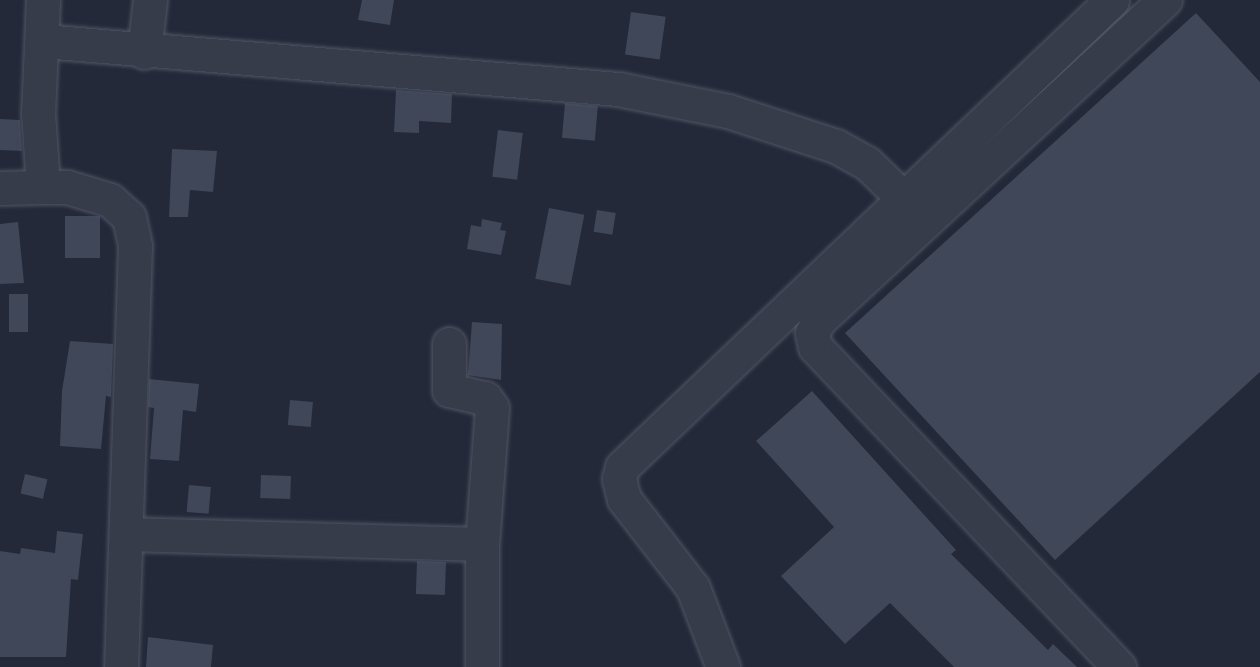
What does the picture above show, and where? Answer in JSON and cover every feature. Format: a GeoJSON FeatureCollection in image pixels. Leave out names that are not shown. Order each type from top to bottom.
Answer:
{"type":"FeatureCollection","features":[{"type":"Feature","properties":{"kind":"street"},"geometry":{"type":"LineString","coordinates":[[43,0],[38,113],[44,187]]}},
{"type":"Feature","properties":{"kind":"street"},"geometry":{"type":"LineString","coordinates":[[144,52],[150,0]]}},
{"type":"Feature","properties":{"kind":"street"},"geometry":{"type":"LineString","coordinates":[[723,667],[693,588],[624,499],[619,479],[622,467],[1112,0]]}},
{"type":"Feature","properties":{"kind":"street"},"geometry":{"type":"LineString","coordinates":[[1119,667],[815,347],[812,333],[818,321],[1165,0]]}},
{"type":"Feature","properties":{"kind":"street"},"geometry":{"type":"LineString","coordinates":[[43,40],[144,52],[618,89],[728,111],[836,146],[867,163],[903,198]]}},
{"type":"Feature","properties":{"kind":"street"},"geometry":{"type":"LineString","coordinates":[[0,188],[67,187],[110,200],[129,218],[135,246],[121,667]]}},
{"type":"Feature","properties":{"kind":"street"},"geometry":{"type":"LineString","coordinates":[[449,344],[449,390],[485,398],[492,408],[483,544],[482,667]]}},
{"type":"Feature","properties":{"kind":"street"},"geometry":{"type":"LineString","coordinates":[[126,534],[483,544]]}},
{"type":"Feature","properties":{"kind":"building"},"geometry":{"type":"Polygon","coordinates":[[[362,0],[394,0],[390,25],[358,20],[362,0]]]}},
{"type":"Feature","properties":{"kind":"building"},"geometry":{"type":"Polygon","coordinates":[[[631,12],[666,17],[660,59],[625,55],[631,12]]]}},
{"type":"Feature","properties":{"kind":"building"},"geometry":{"type":"Polygon","coordinates":[[[1196,13],[1260,82],[1260,372],[1055,560],[845,333],[1196,13]]]}},
{"type":"Feature","properties":{"kind":"building"},"geometry":{"type":"Polygon","coordinates":[[[396,90],[452,94],[451,123],[419,121],[419,133],[394,132],[396,90]]]}},
{"type":"Feature","properties":{"kind":"building"},"geometry":{"type":"Polygon","coordinates":[[[565,103],[598,106],[595,141],[562,138],[565,103]]]}},
{"type":"Feature","properties":{"kind":"building"},"geometry":{"type":"Polygon","coordinates":[[[0,119],[20,120],[22,151],[0,150],[0,119]]]}},
{"type":"Feature","properties":{"kind":"building"},"geometry":{"type":"Polygon","coordinates":[[[498,130],[523,133],[517,180],[492,177],[498,130]]]}},
{"type":"Feature","properties":{"kind":"building"},"geometry":{"type":"Polygon","coordinates":[[[172,149],[217,151],[213,192],[190,190],[188,217],[169,217],[172,149]]]}},
{"type":"Feature","properties":{"kind":"building"},"geometry":{"type":"Polygon","coordinates":[[[549,208],[584,215],[571,286],[535,279],[549,208]]]}},
{"type":"Feature","properties":{"kind":"building"},"geometry":{"type":"Polygon","coordinates":[[[597,210],[616,213],[612,235],[594,232],[597,210]]]}},
{"type":"Feature","properties":{"kind":"building"},"geometry":{"type":"Polygon","coordinates":[[[65,216],[100,216],[100,258],[65,258],[65,216]]]}},
{"type":"Feature","properties":{"kind":"building"},"geometry":{"type":"Polygon","coordinates":[[[482,219],[502,223],[500,230],[506,231],[501,255],[467,249],[471,225],[481,227],[482,219]]]}},
{"type":"Feature","properties":{"kind":"building"},"geometry":{"type":"Polygon","coordinates":[[[18,222],[24,283],[0,284],[0,224],[18,222]]]}},
{"type":"Feature","properties":{"kind":"building"},"geometry":{"type":"Polygon","coordinates":[[[9,294],[28,294],[28,332],[9,332],[9,294]]]}},
{"type":"Feature","properties":{"kind":"building"},"geometry":{"type":"Polygon","coordinates":[[[472,322],[502,324],[501,380],[468,375],[472,322]]]}},
{"type":"Feature","properties":{"kind":"building"},"geometry":{"type":"Polygon","coordinates":[[[70,341],[113,344],[111,397],[106,396],[101,449],[60,446],[62,391],[70,341]]]}},
{"type":"Feature","properties":{"kind":"building"},"geometry":{"type":"Polygon","coordinates":[[[149,379],[199,384],[196,412],[183,410],[179,461],[150,459],[154,408],[148,407],[149,379]]]}},
{"type":"Feature","properties":{"kind":"building"},"geometry":{"type":"Polygon","coordinates":[[[812,391],[956,550],[951,554],[1048,650],[1053,644],[1077,667],[954,667],[890,603],[845,644],[781,576],[834,527],[756,441],[812,391]]]}},
{"type":"Feature","properties":{"kind":"building"},"geometry":{"type":"Polygon","coordinates":[[[290,400],[313,402],[311,427],[288,425],[290,400]]]}},
{"type":"Feature","properties":{"kind":"building"},"geometry":{"type":"Polygon","coordinates":[[[25,474],[47,479],[43,499],[21,493],[25,474]]]}},
{"type":"Feature","properties":{"kind":"building"},"geometry":{"type":"Polygon","coordinates":[[[261,475],[291,476],[290,499],[260,498],[261,475]]]}},
{"type":"Feature","properties":{"kind":"building"},"geometry":{"type":"Polygon","coordinates":[[[189,485],[211,487],[209,514],[187,512],[189,485]]]}},
{"type":"Feature","properties":{"kind":"building"},"geometry":{"type":"Polygon","coordinates":[[[57,531],[83,534],[78,580],[71,579],[66,657],[0,657],[0,551],[20,554],[21,548],[55,553],[57,531]]]}},
{"type":"Feature","properties":{"kind":"building"},"geometry":{"type":"Polygon","coordinates":[[[417,561],[446,562],[445,595],[416,594],[417,561]]]}},
{"type":"Feature","properties":{"kind":"building"},"geometry":{"type":"Polygon","coordinates":[[[148,637],[213,645],[211,667],[146,667],[148,637]]]}}]}
